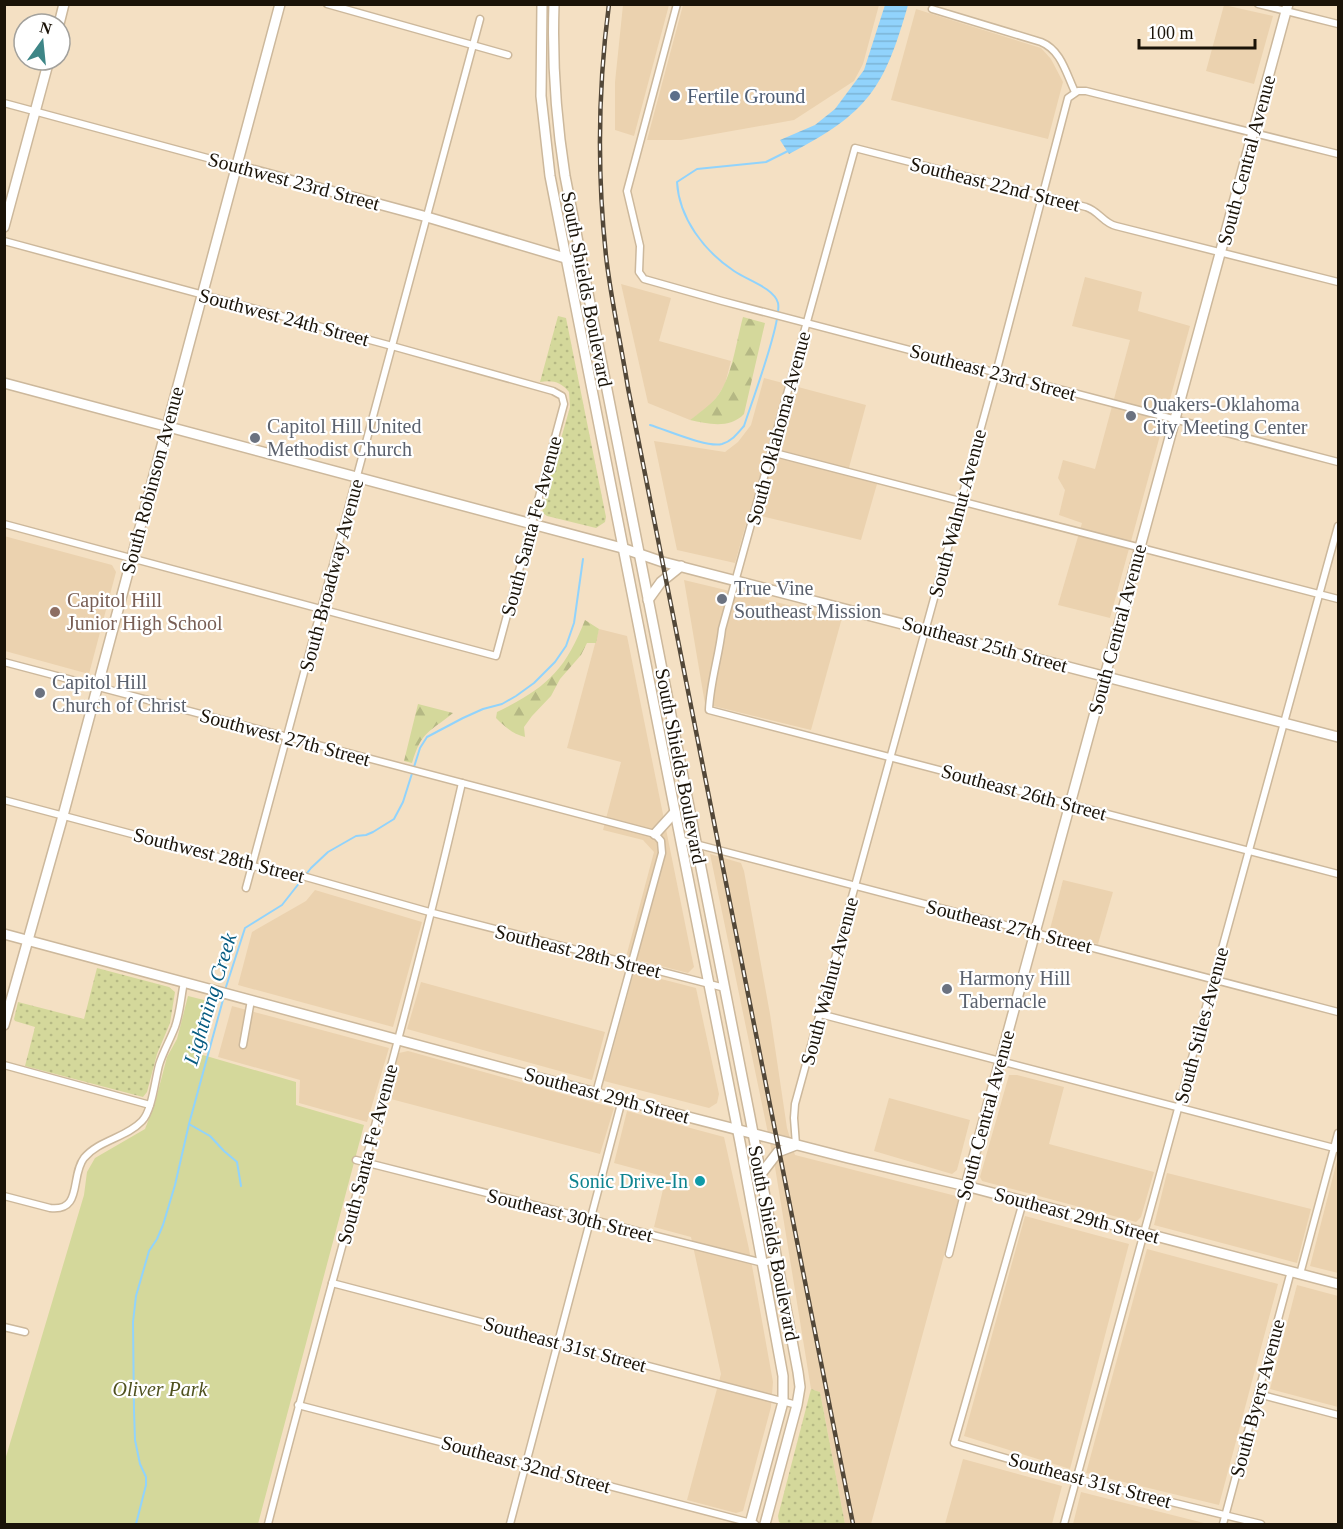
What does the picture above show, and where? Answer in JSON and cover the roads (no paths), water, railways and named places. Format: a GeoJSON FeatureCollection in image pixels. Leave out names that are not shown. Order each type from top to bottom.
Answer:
{"type":"FeatureCollection","features":[{"type":"Feature","properties":{"kind":"main road","name":"South Robinson Avenue"},"geometry":{"type":"LineString","coordinates":[[4,1025],[63,816],[280,4]]}},
{"type":"Feature","properties":{"kind":"main road","name":"South Shields Boulevard"},"geometry":{"type":"LineString","coordinates":[[542,4],[541,96],[545,142],[783,1376],[783,1402],[751,1524]]}},
{"type":"Feature","properties":{"kind":"main road","name":"South Shields Boulevard"},"geometry":{"type":"LineString","coordinates":[[554,4],[555,96],[560,141],[639,555],[754,1134],[798,1372],[800,1387],[797,1405],[765,1524]]}},
{"type":"Feature","properties":{"kind":"main road","name":"South Central Avenue"},"geometry":{"type":"LineString","coordinates":[[966,1186],[1287,8]]}},
{"type":"Feature","properties":{"kind":"main road"},"geometry":{"type":"LineString","coordinates":[[4,227],[46,72]]}},
{"type":"Feature","properties":{"kind":"main road","name":"Southwest 23rd Street"},"geometry":{"type":"LineString","coordinates":[[237,166],[427,217],[582,263]]}},
{"type":"Feature","properties":{"kind":"main road","name":"Southeast 25th Street"},"geometry":{"type":"LineString","coordinates":[[4,383],[622,548],[639,555],[1338,737]]}},
{"type":"Feature","properties":{"kind":"main road"},"geometry":{"type":"LineString","coordinates":[[648,600],[661,582],[681,566]]}},
{"type":"Feature","properties":{"kind":"main road"},"geometry":{"type":"LineString","coordinates":[[650,692],[665,688]]}},
{"type":"Feature","properties":{"kind":"main road"},"geometry":{"type":"LineString","coordinates":[[655,834],[675,812]]}},
{"type":"Feature","properties":{"kind":"main road","name":"Southeast 29th Street"},"geometry":{"type":"LineString","coordinates":[[4,934],[622,1100],[966,1186],[1338,1284]]}},
{"type":"Feature","properties":{"kind":"main road"},"geometry":{"type":"LineString","coordinates":[[761,1174],[778,1152],[796,1145]]}},
{"type":"Feature","properties":{"kind":"street"},"geometry":{"type":"LineString","coordinates":[[327,4],[508,55]]}},
{"type":"Feature","properties":{"kind":"street","name":"Southeast 23rd Street"},"geometry":{"type":"LineString","coordinates":[[677,4],[627,191],[640,246],[639,272],[644,279],[1338,462]]}},
{"type":"Feature","properties":{"kind":"street"},"geometry":{"type":"LineString","coordinates":[[1258,4],[1287,8],[1338,24]]}},
{"type":"Feature","properties":{"kind":"street"},"geometry":{"type":"LineString","coordinates":[[932,9],[1047,44],[1056,52],[1075,92],[1086,91],[1338,154]]}},
{"type":"Feature","properties":{"kind":"street","name":"South Broadway Avenue"},"geometry":{"type":"LineString","coordinates":[[246,888],[480,19]]}},
{"type":"Feature","properties":{"kind":"street","name":"South Walnut Avenue"},"geometry":{"type":"LineString","coordinates":[[796,1145],[795,1104],[996,373],[1065,105],[1068,98],[1075,92]]}},
{"type":"Feature","properties":{"kind":"street","name":"Southwest 23rd Street"},"geometry":{"type":"LineString","coordinates":[[4,103],[237,166]]}},
{"type":"Feature","properties":{"kind":"street","name":"Southeast 22nd Street"},"geometry":{"type":"LineString","coordinates":[[855,148],[1091,208],[1111,225],[1338,282]]}},
{"type":"Feature","properties":{"kind":"street","name":"South Oklahoma Avenue"},"geometry":{"type":"LineString","coordinates":[[709,710],[723,629],[855,148]]}},
{"type":"Feature","properties":{"kind":"street","name":"Southwest 24th Street"},"geometry":{"type":"LineString","coordinates":[[4,241],[392,346],[553,391],[562,396]]}},
{"type":"Feature","properties":{"kind":"street","name":"South Santa Fe Avenue"},"geometry":{"type":"LineString","coordinates":[[321,609],[496,656],[560,422],[564,404],[562,396]]}},
{"type":"Feature","properties":{"kind":"street"},"geometry":{"type":"LineString","coordinates":[[771,452],[1338,599]]}},
{"type":"Feature","properties":{"kind":"street"},"geometry":{"type":"LineString","coordinates":[[4,524],[321,609]]}},
{"type":"Feature","properties":{"kind":"street","name":"South Stiles Avenue"},"geometry":{"type":"LineString","coordinates":[[1065,1524],[1338,526]]}},
{"type":"Feature","properties":{"kind":"street","name":"Southwest 27th Street"},"geometry":{"type":"LineString","coordinates":[[4,662],[462,783]]}},
{"type":"Feature","properties":{"kind":"street","name":"Southeast 26th Street"},"geometry":{"type":"LineString","coordinates":[[709,710],[1338,874]]}},
{"type":"Feature","properties":{"kind":"street"},"geometry":{"type":"LineString","coordinates":[[462,783],[655,834],[661,841],[662,849],[596,1093]]}},
{"type":"Feature","properties":{"kind":"street","name":"South Santa Fe Avenue"},"geometry":{"type":"LineString","coordinates":[[268,1524],[298,1405],[433,913],[462,783]]}},
{"type":"Feature","properties":{"kind":"street","name":"Southwest 28th Street"},"geometry":{"type":"LineString","coordinates":[[4,800],[252,866],[306,877],[433,913]]}},
{"type":"Feature","properties":{"kind":"street","name":"Southeast 27th Street"},"geometry":{"type":"LineString","coordinates":[[680,840],[1338,1012]]}},
{"type":"Feature","properties":{"kind":"street","name":"Southeast 28th Street"},"geometry":{"type":"LineString","coordinates":[[433,913],[725,988]]}},
{"type":"Feature","properties":{"kind":"street"},"geometry":{"type":"LineString","coordinates":[[4,1196],[50,1208],[57,1209],[66,1206],[73,1198],[78,1170],[85,1158],[100,1145],[139,1124],[145,1117],[162,1056],[176,1023],[184,982]]}},
{"type":"Feature","properties":{"kind":"street"},"geometry":{"type":"LineString","coordinates":[[243,1045],[246,999]]}},
{"type":"Feature","properties":{"kind":"street"},"geometry":{"type":"LineString","coordinates":[[820,1014],[1336,1148]]}},
{"type":"Feature","properties":{"kind":"street"},"geometry":{"type":"LineString","coordinates":[[4,1065],[150,1104]]}},
{"type":"Feature","properties":{"kind":"street"},"geometry":{"type":"LineString","coordinates":[[510,1524],[622,1100]]}},
{"type":"Feature","properties":{"kind":"street","name":"South Byers Avenue"},"geometry":{"type":"LineString","coordinates":[[1223,1524],[1258,1394],[1336,1148],[1338,1133]]}},
{"type":"Feature","properties":{"kind":"street","name":"Southeast 30th Street"},"geometry":{"type":"LineString","coordinates":[[356,1160],[763,1263],[777,1259]]}},
{"type":"Feature","properties":{"kind":"street","name":"South Central Avenue"},"geometry":{"type":"LineString","coordinates":[[949,1254],[966,1186]]}},
{"type":"Feature","properties":{"kind":"street","name":"Southeast 31st Street"},"geometry":{"type":"LineString","coordinates":[[1023,1202],[954,1443],[1077,1479],[1261,1524]]}},
{"type":"Feature","properties":{"kind":"street","name":"Southeast 31st Street"},"geometry":{"type":"LineString","coordinates":[[332,1283],[797,1405]]}},
{"type":"Feature","properties":{"kind":"street"},"geometry":{"type":"LineString","coordinates":[[4,1327],[25,1332]]}},
{"type":"Feature","properties":{"kind":"street"},"geometry":{"type":"LineString","coordinates":[[1258,1394],[1338,1415]]}},
{"type":"Feature","properties":{"kind":"street","name":"Southeast 32nd Street"},"geometry":{"type":"LineString","coordinates":[[298,1405],[751,1524]]}},
{"type":"Feature","properties":{"kind":"water"},"geometry":{"type":"Polygon","coordinates":[[[885,5],[908,5],[881,78],[855,111],[838,125],[789,154],[780,140],[815,125],[835,109],[864,70],[885,5]]]}},
{"type":"Feature","properties":{"kind":"waterway","name":"Lightning Creek"},"geometry":{"type":"LineString","coordinates":[[650,425],[715,445],[729,441],[744,426],[771,344],[778,313],[778,303],[771,293],[734,271],[703,244],[688,221],[677,182],[697,169],[766,162],[788,151]]}},
{"type":"Feature","properties":{"kind":"waterway","name":"Lightning Creek"},"geometry":{"type":"LineString","coordinates":[[225,990],[245,928],[282,905],[311,868],[328,852],[356,836],[373,832],[394,819],[403,802],[420,748],[427,737],[463,718],[502,704],[516,696],[534,683],[555,662],[566,646],[574,623],[583,559]]}},
{"type":"Feature","properties":{"kind":"waterway","name":"Lightning Creek"},"geometry":{"type":"LineString","coordinates":[[136,1524],[146,1485],[146,1477],[140,1464],[135,1440],[133,1322],[136,1296],[149,1251],[163,1225],[175,1185],[224,996]]}},
{"type":"Feature","properties":{"kind":"waterway"},"geometry":{"type":"LineString","coordinates":[[189,1124],[210,1136],[237,1162],[241,1186]]}},
{"type":"Feature","properties":{"kind":"railway"},"geometry":{"type":"LineString","coordinates":[[609,4],[601,98],[600,162],[603,224],[611,289],[628,388],[853,1524]]}},
{"type":"Feature","properties":{"kind":"place","name":"Fertile Ground"},"geometry":{"type":"Point","coordinates":[675,96]}},
{"type":"Feature","properties":{"kind":"place","name":"Quakers-Oklahoma City Meeting Center"},"geometry":{"type":"Point","coordinates":[1131,416]}},
{"type":"Feature","properties":{"kind":"place","name":"Capitol Hill United Methodist Church"},"geometry":{"type":"Point","coordinates":[255,438]}},
{"type":"Feature","properties":{"kind":"place","name":"True Vine Southeast Mission"},"geometry":{"type":"Point","coordinates":[722,599]}},
{"type":"Feature","properties":{"kind":"place","name":"Capitol Hill Junior High School"},"geometry":{"type":"Point","coordinates":[55,612]}},
{"type":"Feature","properties":{"kind":"place","name":"Capitol Hill Church of Christ"},"geometry":{"type":"Point","coordinates":[40,693]}},
{"type":"Feature","properties":{"kind":"place","name":"Harmony Hill Tabernacle"},"geometry":{"type":"Point","coordinates":[947,989]}},
{"type":"Feature","properties":{"kind":"place","name":"Sonic Drive-In"},"geometry":{"type":"Point","coordinates":[700,1181]}},
{"type":"Feature","properties":{"kind":"park label","name":"Oliver Park"},"geometry":{"type":"Point","coordinates":[160,1389]}}]}
